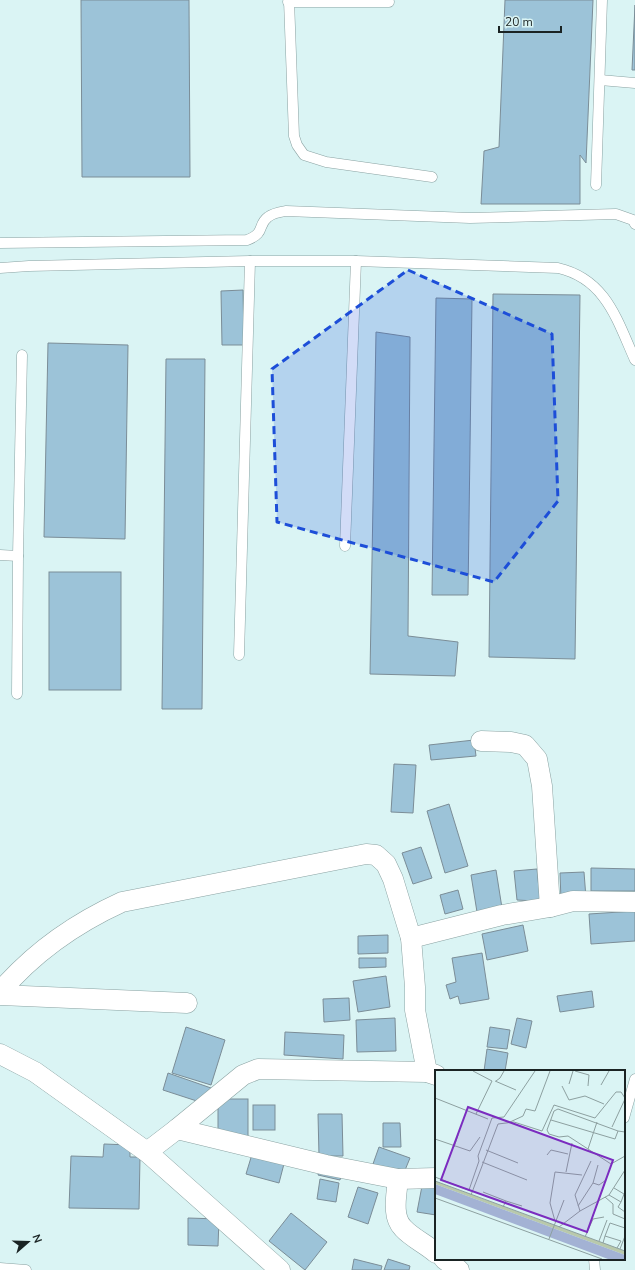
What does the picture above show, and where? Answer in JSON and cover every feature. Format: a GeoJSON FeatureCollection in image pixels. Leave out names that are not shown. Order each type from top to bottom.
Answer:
{"type":"FeatureCollection","features":[{"type":"Feature","properties":{"kind":"street"},"geometry":{"type":"LineString","coordinates":[[481,742],[511,742],[525,745],[537,759],[542,786],[550,907]]}},
{"type":"Feature","properties":{"kind":"street"},"geometry":{"type":"LineString","coordinates":[[0,992],[13,977],[43,950],[68,932],[101,912],[122,902],[366,854],[376,855],[386,864],[411,938],[415,987],[415,1010],[432,1074],[258,1069],[243,1075],[147,1152]]}},
{"type":"Feature","properties":{"kind":"street"},"geometry":{"type":"LineString","coordinates":[[411,938],[502,915],[550,907],[573,901],[635,902]]}},
{"type":"Feature","properties":{"kind":"street"},"geometry":{"type":"LineString","coordinates":[[0,995],[187,1003]]}},
{"type":"Feature","properties":{"kind":"street"},"geometry":{"type":"LineString","coordinates":[[0,1054],[35,1072],[147,1152],[280,1270]]}},
{"type":"Feature","properties":{"kind":"street"},"geometry":{"type":"LineString","coordinates":[[177,1129],[326,1165],[398,1179],[435,1178]]}},
{"type":"Feature","properties":{"kind":"street"},"geometry":{"type":"LineString","coordinates":[[398,1179],[396,1210],[397,1219],[402,1228],[435,1252]]}},
{"type":"Feature","properties":{"kind":"street"},"geometry":{"type":"LineString","coordinates":[[445,1260],[459,1270]]}},
{"type":"Feature","properties":{"kind":"lane"},"geometry":{"type":"LineString","coordinates":[[596,185],[602,0]]}},
{"type":"Feature","properties":{"kind":"lane"},"geometry":{"type":"LineString","coordinates":[[389,2],[288,1],[294,136],[304,156],[326,162],[432,177]]}},
{"type":"Feature","properties":{"kind":"lane"},"geometry":{"type":"LineString","coordinates":[[600,80],[635,83]]}},
{"type":"Feature","properties":{"kind":"lane"},"geometry":{"type":"LineString","coordinates":[[0,243],[247,240],[255,237],[267,218],[274,214],[286,211],[470,218],[616,214],[633,220],[635,224]]}},
{"type":"Feature","properties":{"kind":"lane"},"geometry":{"type":"LineString","coordinates":[[345,546],[356,260]]}},
{"type":"Feature","properties":{"kind":"lane"},"geometry":{"type":"LineString","coordinates":[[0,268],[250,261],[356,260],[558,268],[572,272],[585,279],[611,306],[635,360]]}},
{"type":"Feature","properties":{"kind":"lane"},"geometry":{"type":"LineString","coordinates":[[238,655],[250,261]]}},
{"type":"Feature","properties":{"kind":"lane"},"geometry":{"type":"LineString","coordinates":[[17,694],[22,355]]}},
{"type":"Feature","properties":{"kind":"lane"},"geometry":{"type":"LineString","coordinates":[[0,555],[18,556]]}},
{"type":"Feature","properties":{"kind":"lane"},"geometry":{"type":"LineString","coordinates":[[625,1114],[635,1079]]}},
{"type":"Feature","properties":{"kind":"lane"},"geometry":{"type":"LineString","coordinates":[[594,1260],[595,1270]]}},
{"type":"Feature","properties":{"kind":"lane"},"geometry":{"type":"LineString","coordinates":[[0,1268],[26,1270]]}},
{"type":"Feature","properties":{"kind":"highlighted area"},"geometry":{"type":"Polygon","coordinates":[[[408,270],[552,334],[558,501],[494,582],[277,522],[272,369],[408,270]]]}},
{"type":"Feature","properties":{"kind":"building"},"geometry":{"type":"Polygon","coordinates":[[[81,0],[189,0],[190,177],[82,177],[81,0]]]}},
{"type":"Feature","properties":{"kind":"building"},"geometry":{"type":"Polygon","coordinates":[[[505,0],[593,0],[586,163],[580,155],[580,204],[481,204],[484,151],[499,147],[505,0]]]}},
{"type":"Feature","properties":{"kind":"building"},"geometry":{"type":"Polygon","coordinates":[[[635,5],[635,70],[632,70],[635,5]]]}},
{"type":"Feature","properties":{"kind":"building"},"geometry":{"type":"Polygon","coordinates":[[[243,290],[244,345],[222,345],[221,291],[243,290]]]}},
{"type":"Feature","properties":{"kind":"building"},"geometry":{"type":"Polygon","coordinates":[[[493,294],[580,295],[575,659],[489,657],[493,294]]]}},
{"type":"Feature","properties":{"kind":"building"},"geometry":{"type":"Polygon","coordinates":[[[436,298],[472,299],[468,595],[432,595],[436,298]]]}},
{"type":"Feature","properties":{"kind":"building"},"geometry":{"type":"Polygon","coordinates":[[[376,332],[410,337],[408,636],[458,642],[455,676],[370,674],[376,332]]]}},
{"type":"Feature","properties":{"kind":"building"},"geometry":{"type":"Polygon","coordinates":[[[48,343],[128,345],[125,539],[44,537],[48,343]]]}},
{"type":"Feature","properties":{"kind":"building"},"geometry":{"type":"Polygon","coordinates":[[[166,359],[205,359],[202,709],[162,709],[166,359]]]}},
{"type":"Feature","properties":{"kind":"building"},"geometry":{"type":"Polygon","coordinates":[[[49,572],[121,572],[121,690],[49,690],[49,572]]]}},
{"type":"Feature","properties":{"kind":"building"},"geometry":{"type":"Polygon","coordinates":[[[474,740],[476,756],[431,760],[429,745],[474,740]]]}},
{"type":"Feature","properties":{"kind":"building"},"geometry":{"type":"Polygon","coordinates":[[[394,764],[416,765],[413,813],[391,812],[394,764]]]}},
{"type":"Feature","properties":{"kind":"building"},"geometry":{"type":"Polygon","coordinates":[[[449,804],[468,866],[445,873],[427,811],[449,804]]]}},
{"type":"Feature","properties":{"kind":"building"},"geometry":{"type":"Polygon","coordinates":[[[421,847],[432,878],[413,884],[402,853],[421,847]]]}},
{"type":"Feature","properties":{"kind":"building"},"geometry":{"type":"Polygon","coordinates":[[[591,868],[635,869],[635,891],[591,891],[591,868]]]}},
{"type":"Feature","properties":{"kind":"building"},"geometry":{"type":"Polygon","coordinates":[[[537,869],[540,898],[535,901],[517,900],[514,871],[537,869]]]}},
{"type":"Feature","properties":{"kind":"building"},"geometry":{"type":"Polygon","coordinates":[[[496,870],[502,908],[477,912],[471,875],[496,870]]]}},
{"type":"Feature","properties":{"kind":"building"},"geometry":{"type":"Polygon","coordinates":[[[584,872],[586,898],[561,900],[560,873],[584,872]]]}},
{"type":"Feature","properties":{"kind":"building"},"geometry":{"type":"Polygon","coordinates":[[[458,890],[463,909],[445,914],[440,895],[458,890]]]}},
{"type":"Feature","properties":{"kind":"building"},"geometry":{"type":"Polygon","coordinates":[[[635,911],[635,941],[591,944],[589,914],[635,911]]]}},
{"type":"Feature","properties":{"kind":"building"},"geometry":{"type":"Polygon","coordinates":[[[523,925],[528,951],[487,960],[482,934],[523,925]]]}},
{"type":"Feature","properties":{"kind":"building"},"geometry":{"type":"Polygon","coordinates":[[[388,935],[388,953],[358,954],[358,936],[388,935]]]}},
{"type":"Feature","properties":{"kind":"building"},"geometry":{"type":"Polygon","coordinates":[[[482,953],[489,999],[460,1004],[458,996],[450,999],[446,985],[456,982],[452,958],[482,953]]]}},
{"type":"Feature","properties":{"kind":"building"},"geometry":{"type":"Polygon","coordinates":[[[359,958],[386,958],[386,967],[359,968],[359,958]]]}},
{"type":"Feature","properties":{"kind":"building"},"geometry":{"type":"Polygon","coordinates":[[[386,976],[390,1007],[358,1012],[353,981],[386,976]]]}},
{"type":"Feature","properties":{"kind":"building"},"geometry":{"type":"Polygon","coordinates":[[[592,991],[594,1007],[560,1012],[557,996],[592,991]]]}},
{"type":"Feature","properties":{"kind":"building"},"geometry":{"type":"Polygon","coordinates":[[[349,998],[350,1020],[324,1022],[323,999],[349,998]]]}},
{"type":"Feature","properties":{"kind":"building"},"geometry":{"type":"Polygon","coordinates":[[[395,1018],[396,1051],[357,1052],[356,1020],[395,1018]]]}},
{"type":"Feature","properties":{"kind":"building"},"geometry":{"type":"Polygon","coordinates":[[[517,1018],[532,1021],[526,1048],[511,1044],[517,1018]]]}},
{"type":"Feature","properties":{"kind":"building"},"geometry":{"type":"Polygon","coordinates":[[[186,1027],[225,1040],[211,1085],[172,1073],[186,1027]]]}},
{"type":"Feature","properties":{"kind":"building"},"geometry":{"type":"Polygon","coordinates":[[[490,1027],[510,1030],[507,1049],[487,1047],[490,1027]]]}},
{"type":"Feature","properties":{"kind":"building"},"geometry":{"type":"Polygon","coordinates":[[[285,1032],[344,1035],[343,1059],[284,1055],[285,1032]]]}},
{"type":"Feature","properties":{"kind":"building"},"geometry":{"type":"Polygon","coordinates":[[[487,1049],[508,1053],[505,1070],[484,1070],[487,1049]]]}},
{"type":"Feature","properties":{"kind":"building"},"geometry":{"type":"Polygon","coordinates":[[[168,1073],[211,1088],[206,1104],[163,1090],[168,1073]]]}},
{"type":"Feature","properties":{"kind":"building"},"geometry":{"type":"Polygon","coordinates":[[[218,1099],[248,1099],[248,1137],[218,1137],[218,1099]]]}},
{"type":"Feature","properties":{"kind":"building"},"geometry":{"type":"Polygon","coordinates":[[[253,1105],[275,1105],[275,1130],[253,1130],[253,1105]]]}},
{"type":"Feature","properties":{"kind":"building"},"geometry":{"type":"Polygon","coordinates":[[[318,1114],[342,1114],[343,1156],[319,1156],[318,1114]]]}},
{"type":"Feature","properties":{"kind":"building"},"geometry":{"type":"Polygon","coordinates":[[[383,1123],[400,1123],[401,1147],[383,1147],[383,1123]]]}},
{"type":"Feature","properties":{"kind":"building"},"geometry":{"type":"Polygon","coordinates":[[[104,1144],[130,1145],[130,1157],[140,1157],[139,1209],[69,1208],[71,1156],[103,1157],[104,1144]]]}},
{"type":"Feature","properties":{"kind":"building"},"geometry":{"type":"Polygon","coordinates":[[[379,1147],[410,1158],[403,1175],[373,1164],[379,1147]]]}},
{"type":"Feature","properties":{"kind":"building"},"geometry":{"type":"Polygon","coordinates":[[[253,1151],[285,1160],[279,1183],[246,1174],[253,1151]]]}},
{"type":"Feature","properties":{"kind":"building"},"geometry":{"type":"Polygon","coordinates":[[[320,1167],[342,1172],[340,1180],[318,1175],[320,1167]]]}},
{"type":"Feature","properties":{"kind":"building"},"geometry":{"type":"Polygon","coordinates":[[[320,1179],[339,1183],[336,1202],[317,1199],[320,1179]]]}},
{"type":"Feature","properties":{"kind":"building"},"geometry":{"type":"Polygon","coordinates":[[[422,1186],[435,1188],[435,1215],[417,1212],[422,1186]]]}},
{"type":"Feature","properties":{"kind":"building"},"geometry":{"type":"Polygon","coordinates":[[[358,1187],[378,1193],[368,1224],[348,1217],[358,1187]]]}},
{"type":"Feature","properties":{"kind":"building"},"geometry":{"type":"Polygon","coordinates":[[[291,1213],[327,1242],[305,1270],[269,1241],[291,1213]]]}},
{"type":"Feature","properties":{"kind":"building"},"geometry":{"type":"Polygon","coordinates":[[[188,1218],[219,1219],[218,1246],[188,1245],[188,1218]]]}},
{"type":"Feature","properties":{"kind":"building"},"geometry":{"type":"Polygon","coordinates":[[[354,1259],[382,1266],[381,1270],[352,1270],[354,1259]]]}},
{"type":"Feature","properties":{"kind":"building"},"geometry":{"type":"Polygon","coordinates":[[[388,1259],[410,1266],[409,1270],[384,1270],[388,1259]]]}}]}
